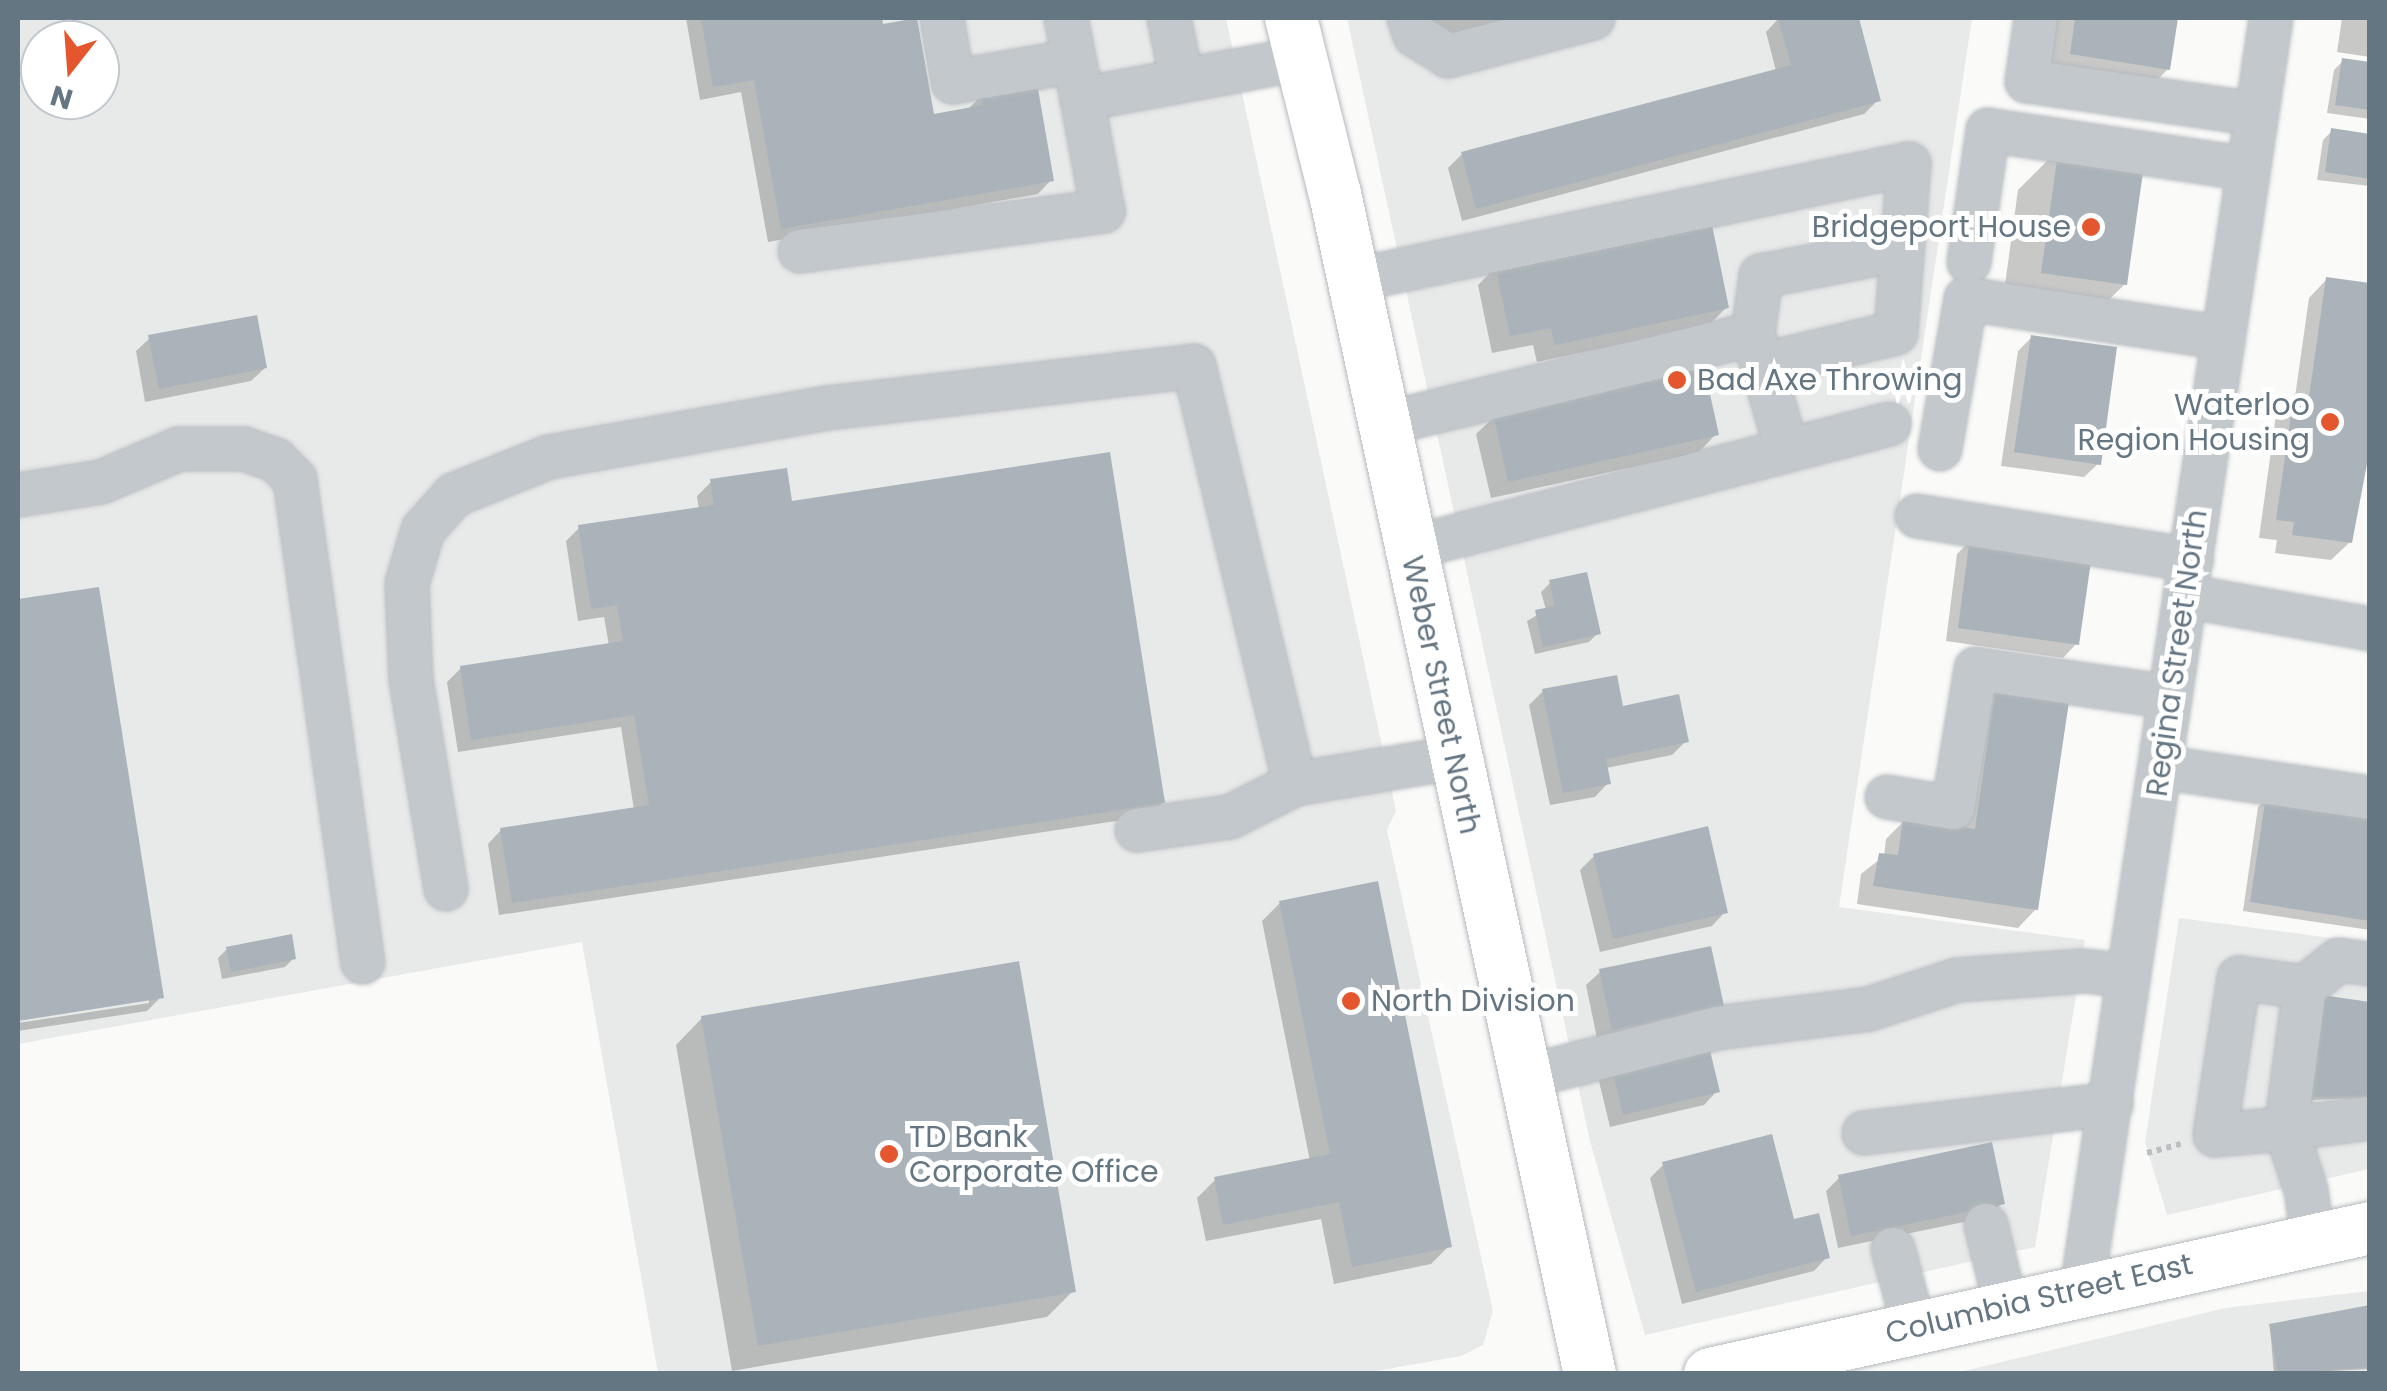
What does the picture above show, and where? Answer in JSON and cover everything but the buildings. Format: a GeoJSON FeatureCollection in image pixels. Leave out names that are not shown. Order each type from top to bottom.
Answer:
{"type":"FeatureCollection","features":[{"type":"Feature","properties":{"kind":"main road","name":"Weber Street North"},"geometry":{"type":"LineString","coordinates":[[1296,38],[1354,280],[1454,758],[1590,1374]]}},
{"type":"Feature","properties":{"kind":"main road","name":"Columbia Street East"},"geometry":{"type":"LineString","coordinates":[[1710,1374],[2370,1228]]}},
{"type":"Feature","properties":{"kind":"street"},"geometry":{"type":"LineString","coordinates":[[942,18],[953,82],[1182,81],[1296,38]]}},
{"type":"Feature","properties":{"kind":"street"},"geometry":{"type":"LineString","coordinates":[[800,251],[1104,212],[1066,18]]}},
{"type":"Feature","properties":{"kind":"street"},"geometry":{"type":"LineString","coordinates":[[1169,18],[1182,81]]}},
{"type":"Feature","properties":{"kind":"street"},"geometry":{"type":"LineString","coordinates":[[1409,18],[1415,35],[1448,56],[1593,18]]}},
{"type":"Feature","properties":{"kind":"street"},"geometry":{"type":"LineString","coordinates":[[2036,18],[2028,81],[2256,114]]}},
{"type":"Feature","properties":{"kind":"street","name":"Regina Street North"},"geometry":{"type":"LineString","coordinates":[[2082,1289],[2271,18]]}},
{"type":"Feature","properties":{"kind":"street"},"geometry":{"type":"LineString","coordinates":[[1968,262],[1988,130],[2248,169]]}},
{"type":"Feature","properties":{"kind":"street"},"geometry":{"type":"LineString","coordinates":[[1354,280],[1909,164],[1896,333],[1758,350],[1384,424]]}},
{"type":"Feature","properties":{"kind":"street"},"geometry":{"type":"LineString","coordinates":[[1786,446],[1758,350],[1761,276],[1902,248]]}},
{"type":"Feature","properties":{"kind":"street"},"geometry":{"type":"LineString","coordinates":[[1940,449],[1966,299],[2223,338]]}},
{"type":"Feature","properties":{"kind":"street"},"geometry":{"type":"LineString","coordinates":[[446,889],[411,680],[406,584],[423,530],[454,494],[549,457],[828,408],[1194,366],[1295,784]]}},
{"type":"Feature","properties":{"kind":"street"},"geometry":{"type":"LineString","coordinates":[[1410,548],[1786,446],[1889,424]]}},
{"type":"Feature","properties":{"kind":"street"},"geometry":{"type":"LineString","coordinates":[[18,495],[100,482],[179,449],[244,449],[276,460],[295,480],[363,962]]}},
{"type":"Feature","properties":{"kind":"street"},"geometry":{"type":"LineString","coordinates":[[1916,516],[2188,578],[2370,629]]}},
{"type":"Feature","properties":{"kind":"street"},"geometry":{"type":"LineString","coordinates":[[1887,797],[1953,808],[1976,669],[2170,697]]}},
{"type":"Feature","properties":{"kind":"street"},"geometry":{"type":"LineString","coordinates":[[1137,830],[1230,817],[1295,784],[1454,758]]}},
{"type":"Feature","properties":{"kind":"street"},"geometry":{"type":"LineString","coordinates":[[2160,767],[2370,798]]}},
{"type":"Feature","properties":{"kind":"street"},"geometry":{"type":"LineString","coordinates":[[2313,1239],[2306,1190],[2286,1129],[2305,986],[2338,960],[2370,964]]}},
{"type":"Feature","properties":{"kind":"street"},"geometry":{"type":"LineString","coordinates":[[1525,1077],[1717,1028],[1869,1010],[1956,980],[2085,971],[2129,976]]}},
{"type":"Feature","properties":{"kind":"street"},"geometry":{"type":"LineString","coordinates":[[2305,986],[2239,978],[2215,1135],[2370,1118]]}},
{"type":"Feature","properties":{"kind":"street"},"geometry":{"type":"LineString","coordinates":[[1864,1133],[2112,1104]]}},
{"type":"Feature","properties":{"kind":"street"},"geometry":{"type":"LineString","coordinates":[[1986,1226],[2006,1306]]}},
{"type":"Feature","properties":{"kind":"street"},"geometry":{"type":"LineString","coordinates":[[1894,1249],[1914,1327]]}},
{"type":"Feature","properties":{"kind":"shaded area"},"geometry":{"type":"Polygon","coordinates":[[[18,18],[1226,18],[1396,811],[1387,830],[1493,1311],[1483,1345],[1461,1356],[1359,1374],[658,1373],[582,942],[18,1044],[18,18]]]}},
{"type":"Feature","properties":{"kind":"shaded area"},"geometry":{"type":"Polygon","coordinates":[[[1347,18],[1972,18],[1839,907],[2085,940],[2035,1247],[1645,1335],[1590,1141],[1347,18]]]}},
{"type":"Feature","properties":{"kind":"shaded area"},"geometry":{"type":"Polygon","coordinates":[[[2179,918],[2369,943],[2369,1169],[2167,1215],[2145,1142],[2179,918]]]}},
{"type":"Feature","properties":{"kind":"shaded area"},"geometry":{"type":"Polygon","coordinates":[[[2369,1291],[2369,1373],[1952,1374],[2225,1308],[2369,1291]]]}},
{"type":"Feature","properties":{"kind":"place","name":"Bridgeport House"},"geometry":{"type":"Point","coordinates":[2091,227]}},
{"type":"Feature","properties":{"kind":"place","name":"Bad Axe Throwing"},"geometry":{"type":"Point","coordinates":[1677,380]}},
{"type":"Feature","properties":{"kind":"place","name":"Waterloo Region Housing"},"geometry":{"type":"Point","coordinates":[2330,422]}},
{"type":"Feature","properties":{"kind":"place","name":"North Division"},"geometry":{"type":"Point","coordinates":[1351,1001]}},
{"type":"Feature","properties":{"kind":"place","name":"TD Bank Corporate Office"},"geometry":{"type":"Point","coordinates":[889,1154]}}]}
